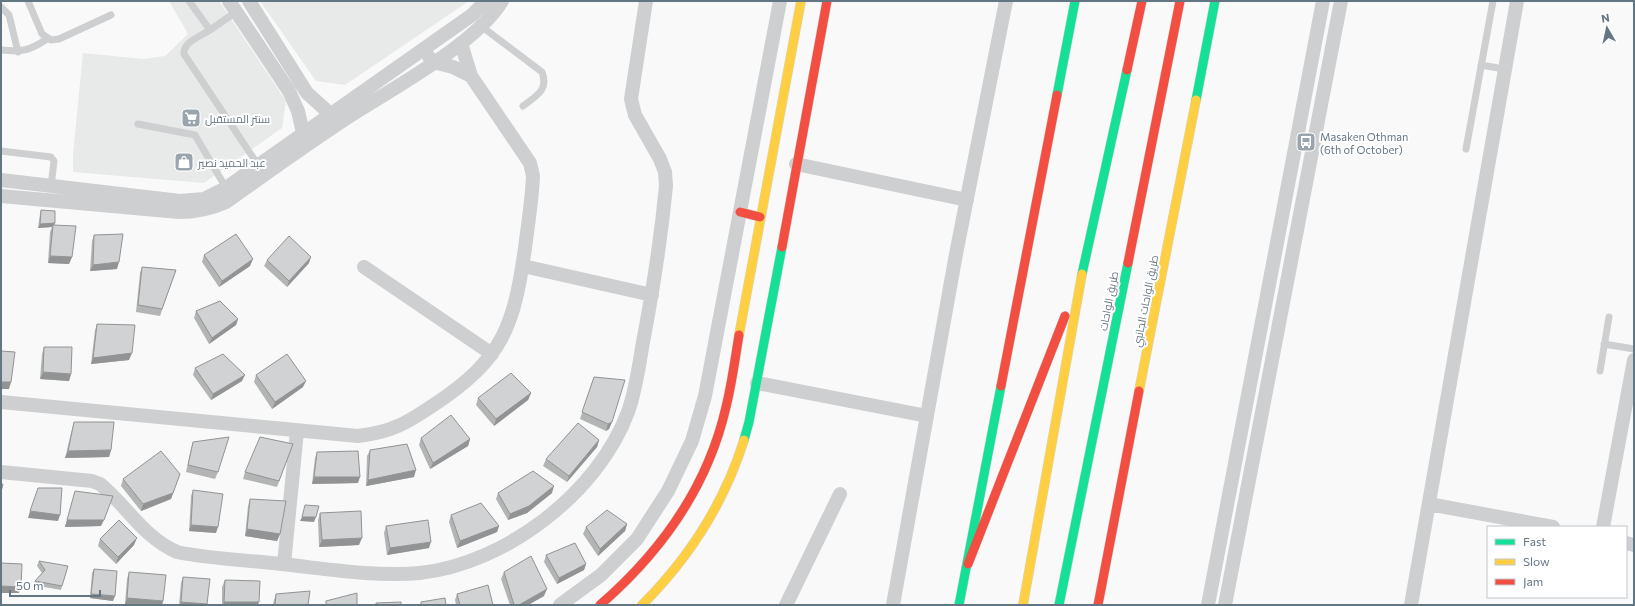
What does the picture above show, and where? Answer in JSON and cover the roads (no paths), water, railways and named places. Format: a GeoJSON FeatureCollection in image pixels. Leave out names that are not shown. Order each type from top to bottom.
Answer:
{"type":"FeatureCollection","features":[{"type":"Feature","properties":{"kind":"main road"},"geometry":{"type":"LineString","coordinates":[[600,605],[629,580],[660,546],[686,507],[706,469],[718,435],[726,407],[801,1]]}},
{"type":"Feature","properties":{"kind":"main road"},"geometry":{"type":"LineString","coordinates":[[642,605],[684,560],[709,522],[723,497],[742,447],[757,382],[827,1]]}},
{"type":"Feature","properties":{"kind":"main road"},"geometry":{"type":"LineString","coordinates":[[959,605],[1075,1]]}},
{"type":"Feature","properties":{"kind":"main road"},"geometry":{"type":"LineString","coordinates":[[1023,605],[1083,270],[1142,1]]}},
{"type":"Feature","properties":{"kind":"main road","name":"طريق الواحات"},"geometry":{"type":"LineString","coordinates":[[1059,605],[1180,1]]}},
{"type":"Feature","properties":{"kind":"main road","name":"طريق الواحات الجانبي"},"geometry":{"type":"LineString","coordinates":[[1099,604],[1215,1]]}},
{"type":"Feature","properties":{"kind":"main road"},"geometry":{"type":"LineString","coordinates":[[740,212],[760,217]]}},
{"type":"Feature","properties":{"kind":"main road"},"geometry":{"type":"LineString","coordinates":[[968,564],[1083,270]]}},
{"type":"Feature","properties":{"kind":"street"},"geometry":{"type":"LineString","coordinates":[[249,1],[308,93],[318,104],[335,118]]}},
{"type":"Feature","properties":{"kind":"street"},"geometry":{"type":"LineString","coordinates":[[1,196],[179,212],[202,211],[226,202],[305,139],[335,118],[424,49],[472,15],[486,1]]}},
{"type":"Feature","properties":{"kind":"street"},"geometry":{"type":"LineString","coordinates":[[335,118],[433,62],[481,26],[502,1]]}},
{"type":"Feature","properties":{"kind":"street"},"geometry":{"type":"LineString","coordinates":[[1,472],[92,481],[100,484],[150,536],[162,546],[177,552],[379,575],[422,573],[450,567],[477,558],[520,536],[545,520],[566,501],[593,471],[612,442],[628,412],[652,295],[662,224],[666,186],[665,172],[660,159],[635,116],[630,99],[646,1]]}},
{"type":"Feature","properties":{"kind":"street"},"geometry":{"type":"LineString","coordinates":[[560,605],[602,575],[637,539],[668,490],[692,441],[706,396],[780,1]]}},
{"type":"Feature","properties":{"kind":"street"},"geometry":{"type":"LineString","coordinates":[[893,605],[967,200],[1006,1]]}},
{"type":"Feature","properties":{"kind":"street"},"geometry":{"type":"LineString","coordinates":[[1208,605],[1323,1]]}},
{"type":"Feature","properties":{"kind":"street"},"geometry":{"type":"LineString","coordinates":[[1225,605],[1341,1]]}},
{"type":"Feature","properties":{"kind":"street"},"geometry":{"type":"LineString","coordinates":[[1411,605],[1504,68],[1517,1]]}},
{"type":"Feature","properties":{"kind":"street"},"geometry":{"type":"LineString","coordinates":[[233,6],[289,91],[298,112],[305,139]]}},
{"type":"Feature","properties":{"kind":"street"},"geometry":{"type":"LineString","coordinates":[[1,402],[358,436],[379,434],[400,427],[452,393],[476,373],[492,354],[503,338],[516,306],[532,195],[533,169],[504,123],[471,76],[461,42]]}},
{"type":"Feature","properties":{"kind":"street"},"geometry":{"type":"LineString","coordinates":[[424,49],[433,62],[453,67],[471,76]]}},
{"type":"Feature","properties":{"kind":"street"},"geometry":{"type":"LineString","coordinates":[[1,180],[180,201],[204,199],[226,188],[258,165],[305,139]]}},
{"type":"Feature","properties":{"kind":"street"},"geometry":{"type":"LineString","coordinates":[[796,164],[967,200]]}},
{"type":"Feature","properties":{"kind":"street"},"geometry":{"type":"LineString","coordinates":[[522,266],[652,295]]}},
{"type":"Feature","properties":{"kind":"street"},"geometry":{"type":"LineString","coordinates":[[364,267],[492,354]]}},
{"type":"Feature","properties":{"kind":"street"},"geometry":{"type":"LineString","coordinates":[[1602,526],[1634,364]]}},
{"type":"Feature","properties":{"kind":"street"},"geometry":{"type":"LineString","coordinates":[[1252,374],[1268,376]]}},
{"type":"Feature","properties":{"kind":"street"},"geometry":{"type":"LineString","coordinates":[[757,382],[927,416]]}},
{"type":"Feature","properties":{"kind":"street"},"geometry":{"type":"LineString","coordinates":[[284,564],[297,430]]}},
{"type":"Feature","properties":{"kind":"street"},"geometry":{"type":"LineString","coordinates":[[786,605],[840,494]]}},
{"type":"Feature","properties":{"kind":"street"},"geometry":{"type":"LineString","coordinates":[[1429,504],[1548,526]]}},
{"type":"Feature","properties":{"kind":"lane"},"geometry":{"type":"LineString","coordinates":[[28,1],[42,34],[47,39]]}},
{"type":"Feature","properties":{"kind":"lane"},"geometry":{"type":"LineString","coordinates":[[189,1],[210,30]]}},
{"type":"Feature","properties":{"kind":"lane"},"geometry":{"type":"LineString","coordinates":[[1466,149],[1493,1]]}},
{"type":"Feature","properties":{"kind":"lane"},"geometry":{"type":"LineString","coordinates":[[233,6],[210,30],[186,44],[184,54],[258,165]]}},
{"type":"Feature","properties":{"kind":"lane"},"geometry":{"type":"LineString","coordinates":[[1,7],[9,15],[18,52]]}},
{"type":"Feature","properties":{"kind":"lane"},"geometry":{"type":"LineString","coordinates":[[1,50],[18,52],[34,48],[47,39],[59,39],[111,15]]}},
{"type":"Feature","properties":{"kind":"lane"},"geometry":{"type":"LineString","coordinates":[[481,26],[542,72],[544,78],[543,90],[523,106]]}},
{"type":"Feature","properties":{"kind":"lane"},"geometry":{"type":"LineString","coordinates":[[1481,65],[1504,68]]}},
{"type":"Feature","properties":{"kind":"lane"},"geometry":{"type":"LineString","coordinates":[[138,124],[195,135],[226,188]]}},
{"type":"Feature","properties":{"kind":"lane"},"geometry":{"type":"LineString","coordinates":[[1,151],[51,156],[54,161],[51,186]]}},
{"type":"Feature","properties":{"kind":"lane"},"geometry":{"type":"LineString","coordinates":[[1600,371],[1609,317]]}},
{"type":"Feature","properties":{"kind":"lane"},"geometry":{"type":"LineString","coordinates":[[1604,344],[1634,349]]}},
{"type":"Feature","properties":{"kind":"place","name":"سنتر المستقبل"},"geometry":{"type":"Point","coordinates":[191,118]}},
{"type":"Feature","properties":{"kind":"place","name":"Masaken Othman (6th of October)"},"geometry":{"type":"Point","coordinates":[1306,142]}},
{"type":"Feature","properties":{"kind":"place","name":"عبد الحميد نصير"},"geometry":{"type":"Point","coordinates":[184,162]}}]}
